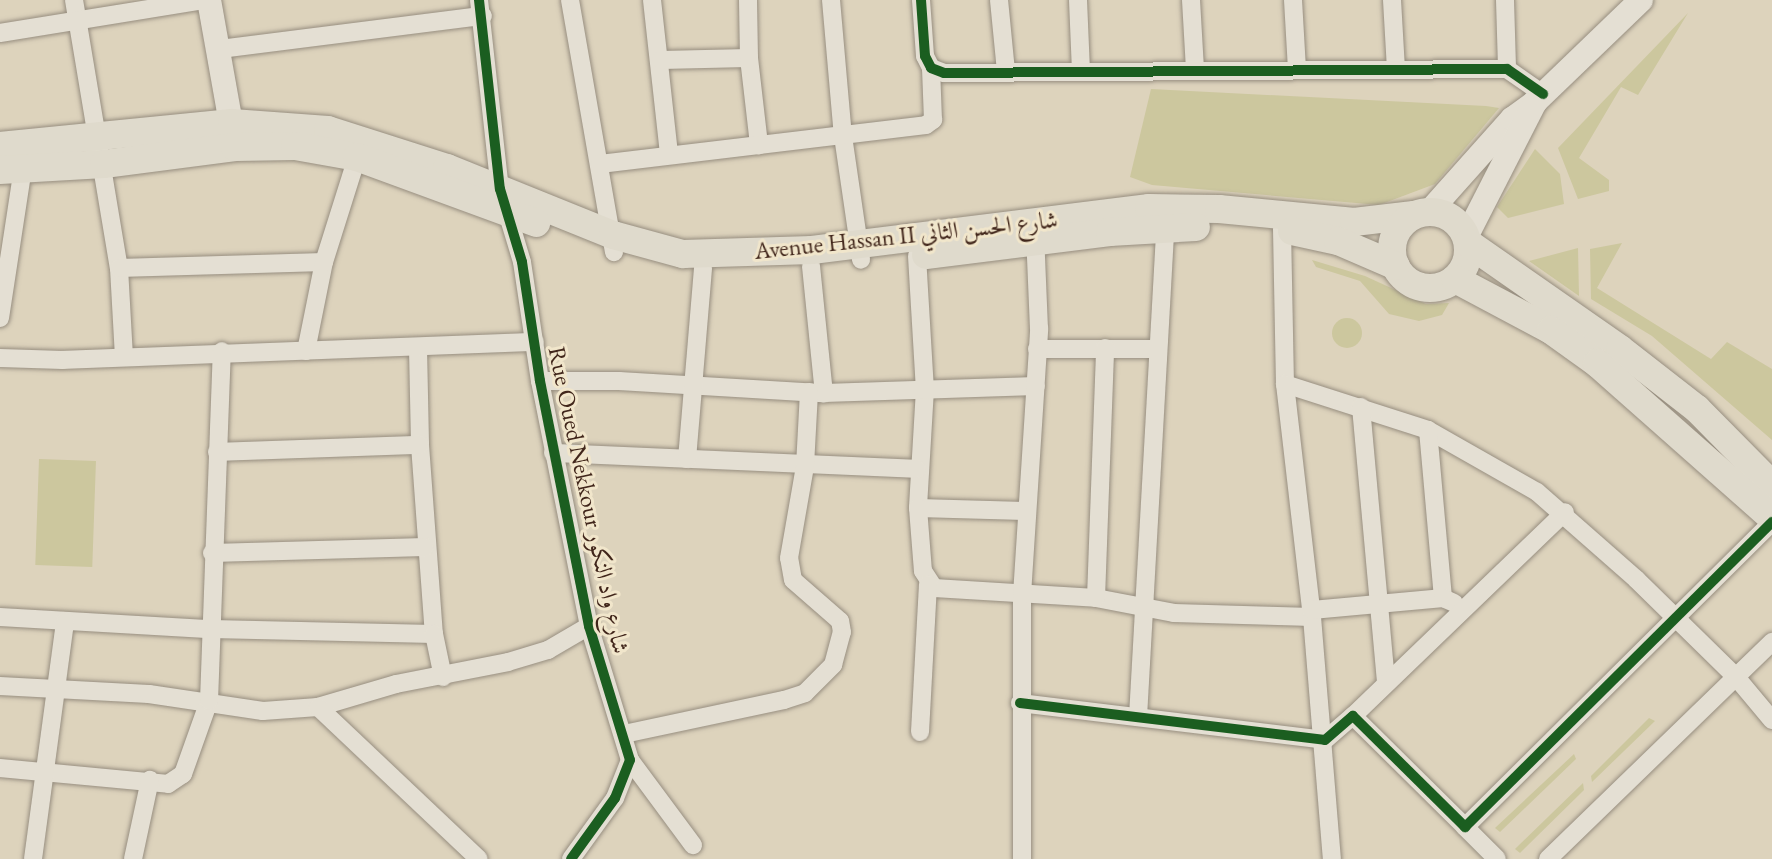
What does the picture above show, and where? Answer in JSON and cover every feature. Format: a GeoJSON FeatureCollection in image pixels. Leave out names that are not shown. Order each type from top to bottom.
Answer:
{"type":"FeatureCollection","features":[{"type":"Feature","properties":{"kind":"main road"},"geometry":{"type":"LineString","coordinates":[[209,0],[220,49],[233,135]]}},
{"type":"Feature","properties":{"kind":"main road"},"geometry":{"type":"LineString","coordinates":[[1641,0],[1539,98],[1512,119],[1422,214],[1396,233],[1392,250],[1396,266],[1422,287],[1455,279],[1551,330],[1597,362],[1772,520]]}},
{"type":"Feature","properties":{"kind":"main road"},"geometry":{"type":"LineString","coordinates":[[1455,279],[1466,263],[1467,240],[1539,98]]}},
{"type":"Feature","properties":{"kind":"main road","name":"Avenue Hassan II شارع الحسن الثاني"},"geometry":{"type":"LineString","coordinates":[[11,169],[101,151],[294,125],[505,201],[661,264],[703,268],[811,266],[860,252],[1035,232],[1165,228],[1282,229],[1338,242],[1396,266]]}},
{"type":"Feature","properties":{"kind":"main road","name":"Avenue Hassan II شارع الحسن الثاني"},"geometry":{"type":"LineString","coordinates":[[0,146],[101,151]]}},
{"type":"Feature","properties":{"kind":"main road","name":"Avenue Hassan II شارع الحسن الثاني"},"geometry":{"type":"LineString","coordinates":[[614,243],[682,254],[812,250],[917,256],[1149,208],[1219,209],[1354,222],[1422,214]]}},
{"type":"Feature","properties":{"kind":"main road"},"geometry":{"type":"LineString","coordinates":[[1422,214],[1448,216],[1467,240],[1620,349],[1696,409],[1772,485]]}},
{"type":"Feature","properties":{"kind":"street"},"geometry":{"type":"LineString","coordinates":[[0,33],[75,9],[203,0]]}},
{"type":"Feature","properties":{"kind":"street"},"geometry":{"type":"LineString","coordinates":[[570,0],[614,243]]}},
{"type":"Feature","properties":{"kind":"street"},"geometry":{"type":"LineString","coordinates":[[652,0],[661,60],[669,154]]}},
{"type":"Feature","properties":{"kind":"street"},"geometry":{"type":"LineString","coordinates":[[748,0],[748,58],[759,145]]}},
{"type":"Feature","properties":{"kind":"street"},"geometry":{"type":"LineString","coordinates":[[831,0],[843,136],[860,252]]}},
{"type":"Feature","properties":{"kind":"street"},"geometry":{"type":"LineString","coordinates":[[600,164],[843,136],[933,120],[932,68],[925,56],[921,0]]}},
{"type":"Feature","properties":{"kind":"street"},"geometry":{"type":"LineString","coordinates":[[999,0],[1006,71]]}},
{"type":"Feature","properties":{"kind":"street"},"geometry":{"type":"LineString","coordinates":[[1078,0],[1082,71]]}},
{"type":"Feature","properties":{"kind":"street"},"geometry":{"type":"LineString","coordinates":[[1191,0],[1195,69]]}},
{"type":"Feature","properties":{"kind":"street"},"geometry":{"type":"LineString","coordinates":[[1293,0],[1297,70]]}},
{"type":"Feature","properties":{"kind":"street"},"geometry":{"type":"LineString","coordinates":[[1392,0],[1396,70]]}},
{"type":"Feature","properties":{"kind":"street"},"geometry":{"type":"LineString","coordinates":[[1507,69],[1509,1]]}},
{"type":"Feature","properties":{"kind":"street"},"geometry":{"type":"LineString","coordinates":[[220,49],[481,8]]}},
{"type":"Feature","properties":{"kind":"street","name":"Rue Oued Nekkour شارع واد النکور"},"geometry":{"type":"LineString","coordinates":[[481,8],[505,201],[535,342],[553,453],[589,626],[630,760]]}},
{"type":"Feature","properties":{"kind":"street"},"geometry":{"type":"LineString","coordinates":[[75,9],[119,268],[124,357]]}},
{"type":"Feature","properties":{"kind":"street"},"geometry":{"type":"LineString","coordinates":[[661,60],[748,58]]}},
{"type":"Feature","properties":{"kind":"street"},"geometry":{"type":"LineString","coordinates":[[932,68],[944,73],[1195,69],[1507,69],[1539,98]]}},
{"type":"Feature","properties":{"kind":"street"},"geometry":{"type":"LineString","coordinates":[[306,351],[324,262],[360,147]]}},
{"type":"Feature","properties":{"kind":"street"},"geometry":{"type":"LineString","coordinates":[[0,318],[11,169]]}},
{"type":"Feature","properties":{"kind":"street"},"geometry":{"type":"LineString","coordinates":[[1138,717],[1141,609],[1165,228]]}},
{"type":"Feature","properties":{"kind":"street"},"geometry":{"type":"LineString","coordinates":[[1282,229],[1284,384],[1325,740],[1332,859]]}},
{"type":"Feature","properties":{"kind":"street"},"geometry":{"type":"LineString","coordinates":[[1022,859],[1022,595],[1025,511],[1036,386],[1035,232]]}},
{"type":"Feature","properties":{"kind":"street"},"geometry":{"type":"LineString","coordinates":[[917,256],[925,389],[916,469],[928,584],[920,732]]}},
{"type":"Feature","properties":{"kind":"street"},"geometry":{"type":"LineString","coordinates":[[119,268],[324,262]]}},
{"type":"Feature","properties":{"kind":"street"},"geometry":{"type":"LineString","coordinates":[[624,734],[784,701],[805,693],[833,665],[839,652],[840,621],[802,590],[790,571],[817,393],[811,266]]}},
{"type":"Feature","properties":{"kind":"street"},"geometry":{"type":"LineString","coordinates":[[687,459],[703,268]]}},
{"type":"Feature","properties":{"kind":"street"},"geometry":{"type":"LineString","coordinates":[[0,358],[124,357],[222,351],[418,348],[535,342]]}},
{"type":"Feature","properties":{"kind":"street"},"geometry":{"type":"LineString","coordinates":[[418,348],[425,547],[434,634],[443,677]]}},
{"type":"Feature","properties":{"kind":"street"},"geometry":{"type":"LineString","coordinates":[[1096,598],[1105,348]]}},
{"type":"Feature","properties":{"kind":"street"},"geometry":{"type":"LineString","coordinates":[[1037,349],[1158,349]]}},
{"type":"Feature","properties":{"kind":"street"},"geometry":{"type":"LineString","coordinates":[[0,768],[150,780],[168,784],[183,774],[209,701],[212,553],[222,351]]}},
{"type":"Feature","properties":{"kind":"street"},"geometry":{"type":"LineString","coordinates":[[540,381],[692,384],[817,393],[925,389],[978,391],[1036,386]]}},
{"type":"Feature","properties":{"kind":"street"},"geometry":{"type":"LineString","coordinates":[[1284,384],[1428,430],[1507,472],[1565,512],[1736,677],[1772,720]]}},
{"type":"Feature","properties":{"kind":"street"},"geometry":{"type":"LineString","coordinates":[[1361,407],[1386,680]]}},
{"type":"Feature","properties":{"kind":"street"},"geometry":{"type":"LineString","coordinates":[[1428,430],[1443,598]]}},
{"type":"Feature","properties":{"kind":"street"},"geometry":{"type":"LineString","coordinates":[[218,452],[420,445]]}},
{"type":"Feature","properties":{"kind":"street"},"geometry":{"type":"LineString","coordinates":[[553,453],[916,469]]}},
{"type":"Feature","properties":{"kind":"street"},"geometry":{"type":"LineString","coordinates":[[918,508],[1025,511]]}},
{"type":"Feature","properties":{"kind":"street"},"geometry":{"type":"LineString","coordinates":[[1020,703],[1325,740],[1565,512]]}},
{"type":"Feature","properties":{"kind":"street"},"geometry":{"type":"LineString","coordinates":[[1465,827],[1677,619],[1772,520]]}},
{"type":"Feature","properties":{"kind":"street"},"geometry":{"type":"LineString","coordinates":[[212,553],[425,547]]}},
{"type":"Feature","properties":{"kind":"street"},"geometry":{"type":"LineString","coordinates":[[928,584],[1022,595],[1096,598],[1141,609],[1312,614],[1379,602],[1443,598],[1462,608]]}},
{"type":"Feature","properties":{"kind":"street"},"geometry":{"type":"LineString","coordinates":[[0,617],[211,629],[434,634]]}},
{"type":"Feature","properties":{"kind":"street"},"geometry":{"type":"LineString","coordinates":[[33,859],[59,689],[65,621]]}},
{"type":"Feature","properties":{"kind":"street"},"geometry":{"type":"LineString","coordinates":[[0,687],[209,701],[263,711],[318,707],[396,684],[443,677],[548,650],[589,626]]}},
{"type":"Feature","properties":{"kind":"street"},"geometry":{"type":"LineString","coordinates":[[1548,859],[1772,642]]}},
{"type":"Feature","properties":{"kind":"street"},"geometry":{"type":"LineString","coordinates":[[318,707],[479,859]]}},
{"type":"Feature","properties":{"kind":"street"},"geometry":{"type":"LineString","coordinates":[[1353,716],[1497,859]]}},
{"type":"Feature","properties":{"kind":"street"},"geometry":{"type":"LineString","coordinates":[[630,760],[693,845]]}},
{"type":"Feature","properties":{"kind":"street"},"geometry":{"type":"LineString","coordinates":[[570,859],[615,798],[630,760]]}},
{"type":"Feature","properties":{"kind":"street"},"geometry":{"type":"LineString","coordinates":[[132,859],[150,780]]}},
{"type":"Feature","properties":{"kind":"street"},"geometry":{"type":"LineString","coordinates":[[1331,837],[1347,859]]}},
{"type":"Feature","properties":{"kind":"shaded area"},"geometry":{"type":"Polygon","coordinates":[[[1688,13],[1638,95],[1621,87],[1579,158],[1609,180],[1609,191],[1578,199],[1558,148],[1688,13]]]}},
{"type":"Feature","properties":{"kind":"shaded area"},"geometry":{"type":"Polygon","coordinates":[[[1151,89],[1499,108],[1435,184],[1379,205],[1152,185],[1130,177],[1151,89]]]}},
{"type":"Feature","properties":{"kind":"shaded area"},"geometry":{"type":"Polygon","coordinates":[[[1535,149],[1560,174],[1564,204],[1508,218],[1497,207],[1535,149]]]}},
{"type":"Feature","properties":{"kind":"shaded area"},"geometry":{"type":"Polygon","coordinates":[[[1622,243],[1597,288],[1711,359],[1727,342],[1772,369],[1772,440],[1652,336],[1591,299],[1590,249],[1622,243]]]}},
{"type":"Feature","properties":{"kind":"shaded area"},"geometry":{"type":"Polygon","coordinates":[[[1578,248],[1579,296],[1529,261],[1578,248]]]}},
{"type":"Feature","properties":{"kind":"shaded area"},"geometry":{"type":"Polygon","coordinates":[[[1312,260],[1365,276],[1426,304],[1449,303],[1442,315],[1419,321],[1389,314],[1360,281],[1316,267],[1312,260]]]}},
{"type":"Feature","properties":{"kind":"shaded area"},"geometry":{"type":"Polygon","coordinates":[[[1347,318],[1358,322],[1362,333],[1358,344],[1347,348],[1336,344],[1332,333],[1336,322],[1347,318]]]}},
{"type":"Feature","properties":{"kind":"shaded area"},"geometry":{"type":"Polygon","coordinates":[[[39,459],[96,461],[92,567],[35,565],[39,459]]]}},
{"type":"Feature","properties":{"kind":"shaded area"},"geometry":{"type":"Polygon","coordinates":[[[1649,718],[1655,721],[1592,782],[1591,776],[1649,718]]]}},
{"type":"Feature","properties":{"kind":"shaded area"},"geometry":{"type":"Polygon","coordinates":[[[1574,754],[1576,759],[1500,832],[1495,828],[1574,754]]]}},
{"type":"Feature","properties":{"kind":"shaded area"},"geometry":{"type":"Polygon","coordinates":[[[1583,783],[1584,790],[1520,853],[1515,849],[1583,783]]]}},
{"type":"Feature","properties":{"kind":"cycle path"},"geometry":{"type":"LineString","coordinates":[[479,0],[500,189],[522,262],[540,381],[589,626],[630,760],[615,798],[571,859]]}},
{"type":"Feature","properties":{"kind":"cycle path"},"geometry":{"type":"LineString","coordinates":[[921,0],[925,56],[931,68],[944,73],[1507,69],[1543,94]]}},
{"type":"Feature","properties":{"kind":"cycle path"},"geometry":{"type":"LineString","coordinates":[[1020,703],[1325,740],[1353,716],[1465,827],[1772,522]]}}]}
